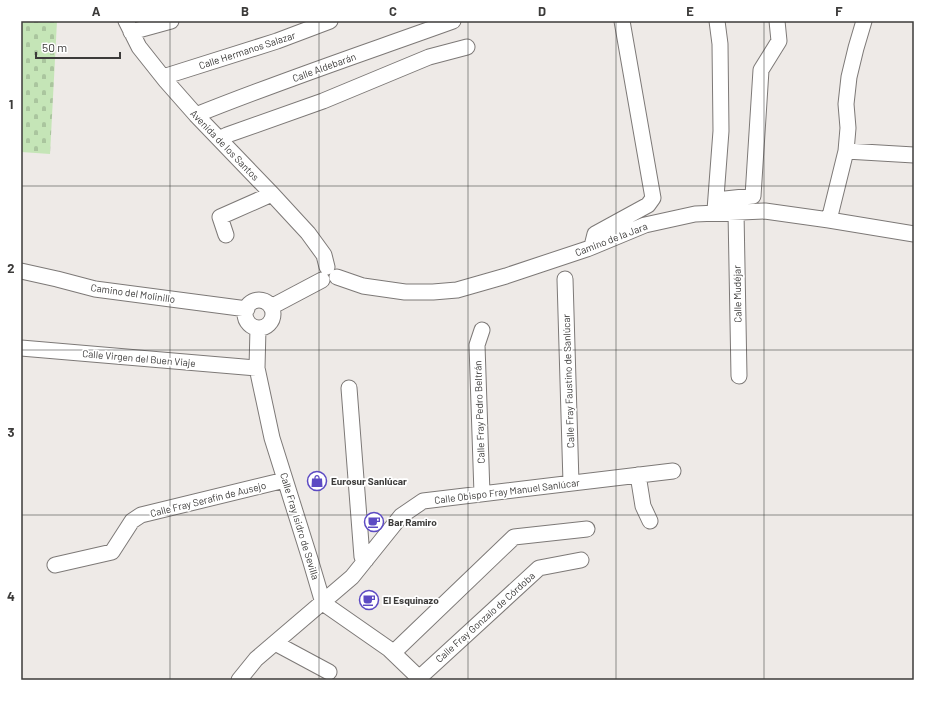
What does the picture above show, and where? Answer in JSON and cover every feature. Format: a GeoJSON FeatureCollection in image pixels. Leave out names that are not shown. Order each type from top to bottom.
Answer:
{"type":"FeatureCollection","features":[{"type":"Feature","properties":{"kind":"street"},"geometry":{"type":"LineString","coordinates":[[128,27],[171,21]]}},
{"type":"Feature","properties":{"kind":"street","name":"Calle Hermanos Salazar"},"geometry":{"type":"LineString","coordinates":[[163,77],[277,41],[330,21]]}},
{"type":"Feature","properties":{"kind":"street","name":"Calle Aldebarán"},"geometry":{"type":"LineString","coordinates":[[196,115],[309,72],[453,21]]}},
{"type":"Feature","properties":{"kind":"street"},"geometry":{"type":"LineString","coordinates":[[592,246],[595,234],[648,204],[653,198],[622,21]]}},
{"type":"Feature","properties":{"kind":"street"},"geometry":{"type":"LineString","coordinates":[[718,21],[720,44],[721,131],[715,206],[753,196],[761,70],[778,41],[777,21]]}},
{"type":"Feature","properties":{"kind":"street"},"geometry":{"type":"LineString","coordinates":[[828,220],[846,151],[848,128],[846,104],[849,77],[864,21]]}},
{"type":"Feature","properties":{"kind":"street","name":"Avenida de los Santos"},"geometry":{"type":"LineString","coordinates":[[128,27],[139,47],[196,115],[308,233],[324,255],[329,275]]}},
{"type":"Feature","properties":{"kind":"street"},"geometry":{"type":"LineString","coordinates":[[219,139],[323,101],[429,58],[467,47]]}},
{"type":"Feature","properties":{"kind":"street"},"geometry":{"type":"LineString","coordinates":[[846,151],[914,156]]}},
{"type":"Feature","properties":{"kind":"street"},"geometry":{"type":"LineString","coordinates":[[226,235],[220,217],[272,194]]}},
{"type":"Feature","properties":{"kind":"street","name":"Camino de la Jara"},"geometry":{"type":"LineString","coordinates":[[329,275],[363,286],[405,292],[457,290],[506,276],[592,246],[645,224],[695,214],[715,206],[736,212],[765,211],[914,234]]}},
{"type":"Feature","properties":{"kind":"street","name":"Calle Mudéjar"},"geometry":{"type":"LineString","coordinates":[[736,212],[739,376]]}},
{"type":"Feature","properties":{"kind":"street","name":"Camino del Molinillo"},"geometry":{"type":"LineString","coordinates":[[21,271],[57,278],[96,289],[247,309]]}},
{"type":"Feature","properties":{"kind":"street"},"geometry":{"type":"LineString","coordinates":[[271,307],[329,275]]}},
{"type":"Feature","properties":{"kind":"street","name":"Calle Fray Faustino de Sanlúcar"},"geometry":{"type":"LineString","coordinates":[[565,279],[571,483]]}},
{"type":"Feature","properties":{"kind":"street"},"geometry":{"type":"LineString","coordinates":[[258,300],[266,302],[271,307],[273,315],[267,326],[258,328],[254,327],[247,321],[246,313],[251,303],[258,300]]}},
{"type":"Feature","properties":{"kind":"street","name":"Calle Fray Isidro de Sevilla"},"geometry":{"type":"LineString","coordinates":[[258,328],[257,368],[272,438],[323,603]]}},
{"type":"Feature","properties":{"kind":"street","name":"Calle Fray Pedro Beltrán"},"geometry":{"type":"LineString","coordinates":[[482,330],[477,345],[482,494]]}},
{"type":"Feature","properties":{"kind":"street","name":"Calle Virgen del Buen Viaje"},"geometry":{"type":"LineString","coordinates":[[21,348],[257,368]]}},
{"type":"Feature","properties":{"kind":"street"},"geometry":{"type":"LineString","coordinates":[[349,388],[362,557],[366,560]]}},
{"type":"Feature","properties":{"kind":"street","name":"Calle Obispo Fray Manuel Sanlúcar"},"geometry":{"type":"LineString","coordinates":[[239,680],[256,660],[352,577],[401,516],[423,501],[673,471]]}},
{"type":"Feature","properties":{"kind":"street"},"geometry":{"type":"LineString","coordinates":[[638,475],[644,506],[650,521]]}},
{"type":"Feature","properties":{"kind":"street","name":"Calle Fray Serafín de Ausejo"},"geometry":{"type":"LineString","coordinates":[[55,565],[112,552],[132,521],[141,515],[285,480]]}},
{"type":"Feature","properties":{"kind":"street"},"geometry":{"type":"LineString","coordinates":[[393,653],[514,537],[587,529]]}},
{"type":"Feature","properties":{"kind":"street","name":"Calle Fray Gonzalo de Córdoba"},"geometry":{"type":"LineString","coordinates":[[419,679],[539,568],[581,560]]}},
{"type":"Feature","properties":{"kind":"street"},"geometry":{"type":"LineString","coordinates":[[323,603],[389,649],[419,679]]}},
{"type":"Feature","properties":{"kind":"street"},"geometry":{"type":"LineString","coordinates":[[275,643],[329,672]]}},
{"type":"Feature","properties":{"kind":"green space"},"geometry":{"type":"Polygon","coordinates":[[[21,21],[57,21],[50,154],[21,152],[21,21]]]}},
{"type":"Feature","properties":{"kind":"place","name":"Eurosur Sanlúcar"},"geometry":{"type":"Point","coordinates":[317,481]}},
{"type":"Feature","properties":{"kind":"place","name":"Bar Ramiro"},"geometry":{"type":"Point","coordinates":[374,522]}},
{"type":"Feature","properties":{"kind":"place","name":"El Esquinazo"},"geometry":{"type":"Point","coordinates":[369,600]}}]}
